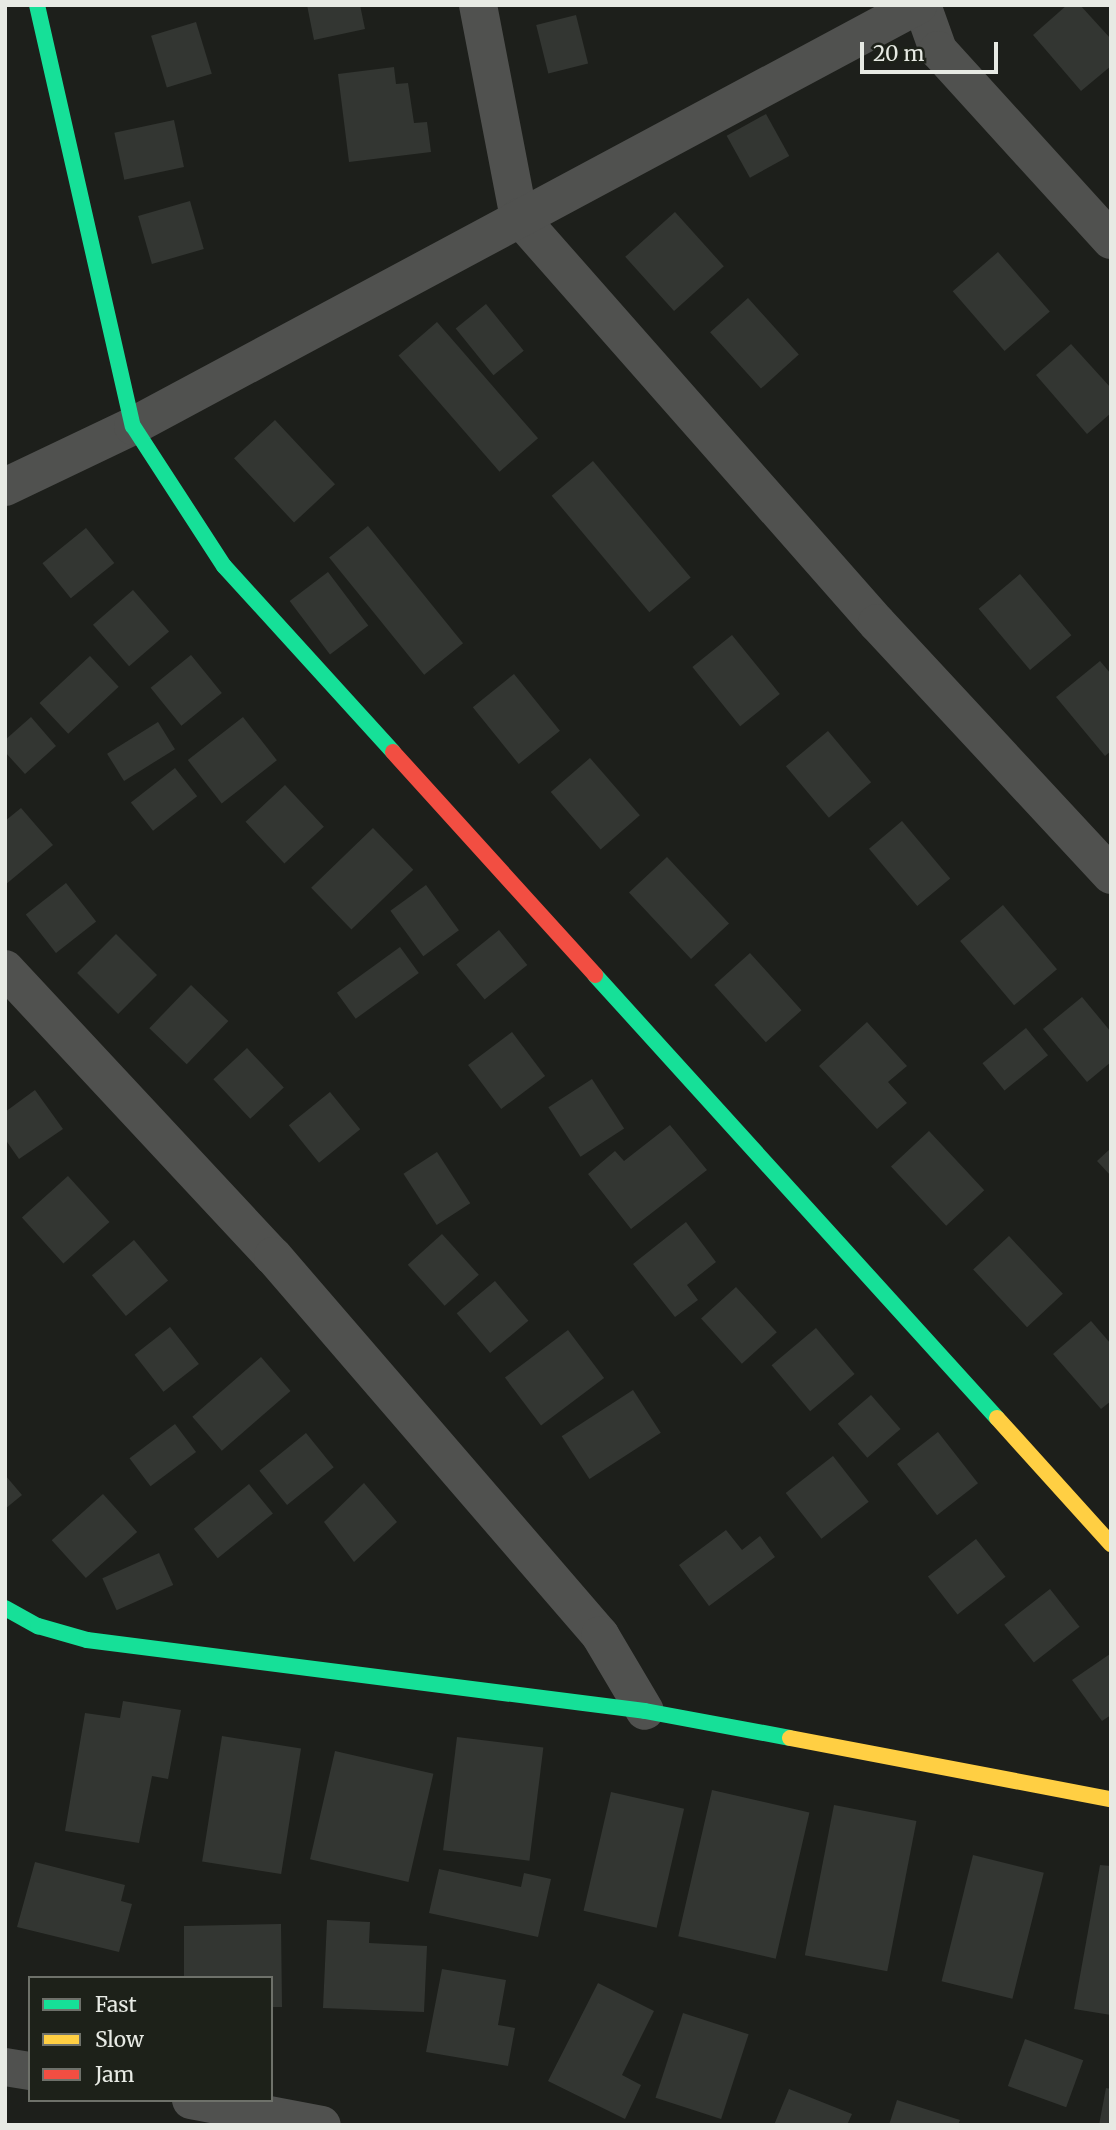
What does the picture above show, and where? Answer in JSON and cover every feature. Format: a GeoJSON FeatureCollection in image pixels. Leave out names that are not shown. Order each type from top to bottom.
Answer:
{"type":"FeatureCollection","features":[{"type":"Feature","properties":{"kind":"street"},"geometry":{"type":"LineString","coordinates":[[37,5],[133,426],[224,566],[1111,1544]]}},
{"type":"Feature","properties":{"kind":"street"},"geometry":{"type":"LineString","coordinates":[[478,5],[519,218],[877,623],[1111,875]]}},
{"type":"Feature","properties":{"kind":"street"},"geometry":{"type":"LineString","coordinates":[[5,487],[133,426],[920,5],[938,50],[1111,240]]}},
{"type":"Feature","properties":{"kind":"street"},"geometry":{"type":"LineString","coordinates":[[5,969],[273,1256],[600,1635],[645,1711]]}},
{"type":"Feature","properties":{"kind":"street"},"geometry":{"type":"LineString","coordinates":[[5,1608],[38,1626],[87,1640],[645,1711],[1111,1799]]}},
{"type":"Feature","properties":{"kind":"street"},"geometry":{"type":"LineString","coordinates":[[5,2067],[28,2071]]}},
{"type":"Feature","properties":{"kind":"street"},"geometry":{"type":"LineString","coordinates":[[201,2102],[322,2125]]}},
{"type":"Feature","properties":{"kind":"building"},"geometry":{"type":"Polygon","coordinates":[[[307,5],[360,5],[365,29],[314,40],[307,5]]]}},
{"type":"Feature","properties":{"kind":"building"},"geometry":{"type":"Polygon","coordinates":[[[1067,5],[1080,5],[1111,39],[1111,66],[1081,91],[1033,35],[1067,5]]]}},
{"type":"Feature","properties":{"kind":"building"},"geometry":{"type":"Polygon","coordinates":[[[576,15],[588,64],[548,73],[536,25],[576,15]]]}},
{"type":"Feature","properties":{"kind":"building"},"geometry":{"type":"Polygon","coordinates":[[[196,22],[212,74],[167,87],[151,36],[196,22]]]}},
{"type":"Feature","properties":{"kind":"building"},"geometry":{"type":"Polygon","coordinates":[[[394,67],[396,84],[408,83],[414,123],[427,122],[431,152],[349,162],[338,74],[394,67]]]}},
{"type":"Feature","properties":{"kind":"building"},"geometry":{"type":"Polygon","coordinates":[[[766,114],[789,156],[750,178],[727,136],[766,114]]]}},
{"type":"Feature","properties":{"kind":"building"},"geometry":{"type":"Polygon","coordinates":[[[174,120],[184,167],[124,180],[114,133],[174,120]]]}},
{"type":"Feature","properties":{"kind":"building"},"geometry":{"type":"Polygon","coordinates":[[[190,201],[204,249],[152,264],[138,216],[190,201]]]}},
{"type":"Feature","properties":{"kind":"building"},"geometry":{"type":"Polygon","coordinates":[[[675,212],[724,266],[674,311],[625,257],[675,212]]]}},
{"type":"Feature","properties":{"kind":"building"},"geometry":{"type":"Polygon","coordinates":[[[998,252],[1050,312],[1005,351],[953,291],[998,252]]]}},
{"type":"Feature","properties":{"kind":"building"},"geometry":{"type":"Polygon","coordinates":[[[748,298],[799,354],[761,389],[710,332],[748,298]]]}},
{"type":"Feature","properties":{"kind":"building"},"geometry":{"type":"Polygon","coordinates":[[[486,304],[524,351],[493,375],[456,329],[486,304]]]}},
{"type":"Feature","properties":{"kind":"building"},"geometry":{"type":"Polygon","coordinates":[[[437,322],[538,438],[500,472],[399,355],[437,322]]]}},
{"type":"Feature","properties":{"kind":"building"},"geometry":{"type":"Polygon","coordinates":[[[1071,344],[1111,388],[1111,413],[1087,434],[1036,375],[1071,344]]]}},
{"type":"Feature","properties":{"kind":"building"},"geometry":{"type":"Polygon","coordinates":[[[275,420],[335,484],[294,523],[234,458],[275,420]]]}},
{"type":"Feature","properties":{"kind":"building"},"geometry":{"type":"Polygon","coordinates":[[[593,461],[691,577],[649,612],[552,496],[593,461]]]}},
{"type":"Feature","properties":{"kind":"building"},"geometry":{"type":"Polygon","coordinates":[[[368,526],[463,643],[424,675],[329,557],[368,526]]]}},
{"type":"Feature","properties":{"kind":"building"},"geometry":{"type":"Polygon","coordinates":[[[86,528],[114,563],[71,598],[42,563],[86,528]]]}},
{"type":"Feature","properties":{"kind":"building"},"geometry":{"type":"Polygon","coordinates":[[[328,572],[368,626],[330,654],[290,601],[328,572]]]}},
{"type":"Feature","properties":{"kind":"building"},"geometry":{"type":"Polygon","coordinates":[[[1020,574],[1071,635],[1030,670],[979,609],[1020,574]]]}},
{"type":"Feature","properties":{"kind":"building"},"geometry":{"type":"Polygon","coordinates":[[[133,590],[169,632],[129,666],[93,625],[133,590]]]}},
{"type":"Feature","properties":{"kind":"building"},"geometry":{"type":"Polygon","coordinates":[[[732,635],[780,694],[740,726],[692,667],[732,635]]]}},
{"type":"Feature","properties":{"kind":"building"},"geometry":{"type":"Polygon","coordinates":[[[191,655],[222,693],[181,726],[151,688],[191,655]]]}},
{"type":"Feature","properties":{"kind":"building"},"geometry":{"type":"Polygon","coordinates":[[[90,656],[119,687],[68,734],[40,703],[90,656]]]}},
{"type":"Feature","properties":{"kind":"building"},"geometry":{"type":"Polygon","coordinates":[[[1100,661],[1111,674],[1111,751],[1105,756],[1056,697],[1100,661]]]}},
{"type":"Feature","properties":{"kind":"building"},"geometry":{"type":"Polygon","coordinates":[[[514,674],[560,731],[519,764],[473,707],[514,674]]]}},
{"type":"Feature","properties":{"kind":"building"},"geometry":{"type":"Polygon","coordinates":[[[31,717],[56,746],[25,774],[5,752],[5,740],[31,717]]]}},
{"type":"Feature","properties":{"kind":"building"},"geometry":{"type":"Polygon","coordinates":[[[243,717],[277,760],[222,803],[188,760],[243,717]]]}},
{"type":"Feature","properties":{"kind":"building"},"geometry":{"type":"Polygon","coordinates":[[[158,722],[175,749],[124,781],[107,754],[158,722]]]}},
{"type":"Feature","properties":{"kind":"building"},"geometry":{"type":"Polygon","coordinates":[[[828,731],[871,782],[829,818],[786,766],[828,731]]]}},
{"type":"Feature","properties":{"kind":"building"},"geometry":{"type":"Polygon","coordinates":[[[590,758],[640,815],[601,849],[551,792],[590,758]]]}},
{"type":"Feature","properties":{"kind":"building"},"geometry":{"type":"Polygon","coordinates":[[[175,768],[197,796],[153,831],[131,802],[175,768]]]}},
{"type":"Feature","properties":{"kind":"building"},"geometry":{"type":"Polygon","coordinates":[[[285,785],[324,827],[284,864],[246,822],[285,785]]]}},
{"type":"Feature","properties":{"kind":"building"},"geometry":{"type":"Polygon","coordinates":[[[21,808],[53,845],[5,885],[5,821],[21,808]]]}},
{"type":"Feature","properties":{"kind":"building"},"geometry":{"type":"Polygon","coordinates":[[[902,821],[950,878],[917,906],[869,849],[902,821]]]}},
{"type":"Feature","properties":{"kind":"building"},"geometry":{"type":"Polygon","coordinates":[[[373,828],[413,870],[351,929],[311,888],[373,828]]]}},
{"type":"Feature","properties":{"kind":"building"},"geometry":{"type":"Polygon","coordinates":[[[667,857],[729,924],[691,959],[629,892],[667,857]]]}},
{"type":"Feature","properties":{"kind":"building"},"geometry":{"type":"Polygon","coordinates":[[[66,883],[96,922],[56,953],[26,914],[66,883]]]}},
{"type":"Feature","properties":{"kind":"building"},"geometry":{"type":"Polygon","coordinates":[[[426,885],[459,930],[423,956],[390,911],[426,885]]]}},
{"type":"Feature","properties":{"kind":"building"},"geometry":{"type":"Polygon","coordinates":[[[1003,905],[1057,969],[1014,1005],[960,941],[1003,905]]]}},
{"type":"Feature","properties":{"kind":"building"},"geometry":{"type":"Polygon","coordinates":[[[499,930],[527,965],[485,1000],[456,965],[499,930]]]}},
{"type":"Feature","properties":{"kind":"building"},"geometry":{"type":"Polygon","coordinates":[[[116,934],[157,975],[118,1014],[77,973],[116,934]]]}},
{"type":"Feature","properties":{"kind":"building"},"geometry":{"type":"Polygon","coordinates":[[[400,947],[419,973],[356,1019],[337,993],[400,947]]]}},
{"type":"Feature","properties":{"kind":"building"},"geometry":{"type":"Polygon","coordinates":[[[750,953],[802,1010],[766,1042],[714,985],[750,953]]]}},
{"type":"Feature","properties":{"kind":"building"},"geometry":{"type":"Polygon","coordinates":[[[191,985],[228,1021],[187,1064],[149,1028],[191,985]]]}},
{"type":"Feature","properties":{"kind":"building"},"geometry":{"type":"Polygon","coordinates":[[[1082,997],[1111,1032],[1111,1062],[1087,1082],[1043,1029],[1082,997]]]}},
{"type":"Feature","properties":{"kind":"building"},"geometry":{"type":"Polygon","coordinates":[[[867,1022],[907,1066],[888,1082],[907,1103],[877,1129],[819,1066],[867,1022]]]}},
{"type":"Feature","properties":{"kind":"building"},"geometry":{"type":"Polygon","coordinates":[[[1026,1028],[1048,1055],[1005,1090],[982,1063],[1026,1028]]]}},
{"type":"Feature","properties":{"kind":"building"},"geometry":{"type":"Polygon","coordinates":[[[512,1032],[545,1076],[501,1109],[468,1065],[512,1032]]]}},
{"type":"Feature","properties":{"kind":"building"},"geometry":{"type":"Polygon","coordinates":[[[247,1048],[284,1087],[250,1119],[213,1079],[247,1048]]]}},
{"type":"Feature","properties":{"kind":"building"},"geometry":{"type":"Polygon","coordinates":[[[592,1079],[624,1128],[581,1157],[548,1107],[592,1079]]]}},
{"type":"Feature","properties":{"kind":"building"},"geometry":{"type":"Polygon","coordinates":[[[35,1090],[63,1129],[19,1159],[5,1139],[5,1112],[35,1090]]]}},
{"type":"Feature","properties":{"kind":"building"},"geometry":{"type":"Polygon","coordinates":[[[330,1092],[360,1129],[319,1163],[289,1125],[330,1092]]]}},
{"type":"Feature","properties":{"kind":"building"},"geometry":{"type":"Polygon","coordinates":[[[670,1125],[707,1170],[631,1229],[588,1174],[615,1151],[624,1161],[670,1125]]]}},
{"type":"Feature","properties":{"kind":"building"},"geometry":{"type":"Polygon","coordinates":[[[929,1131],[984,1190],[946,1226],[891,1166],[929,1131]]]}},
{"type":"Feature","properties":{"kind":"building"},"geometry":{"type":"Polygon","coordinates":[[[1111,1148],[1111,1176],[1097,1161],[1111,1148]]]}},
{"type":"Feature","properties":{"kind":"building"},"geometry":{"type":"Polygon","coordinates":[[[437,1152],[470,1203],[437,1225],[403,1174],[437,1152]]]}},
{"type":"Feature","properties":{"kind":"building"},"geometry":{"type":"Polygon","coordinates":[[[68,1176],[109,1222],[63,1264],[22,1217],[68,1176]]]}},
{"type":"Feature","properties":{"kind":"building"},"geometry":{"type":"Polygon","coordinates":[[[686,1222],[716,1262],[687,1285],[698,1300],[675,1317],[633,1264],[686,1222]]]}},
{"type":"Feature","properties":{"kind":"building"},"geometry":{"type":"Polygon","coordinates":[[[442,1234],[479,1275],[445,1306],[408,1265],[442,1234]]]}},
{"type":"Feature","properties":{"kind":"building"},"geometry":{"type":"Polygon","coordinates":[[[1009,1236],[1063,1294],[1027,1327],[973,1269],[1009,1236]]]}},
{"type":"Feature","properties":{"kind":"building"},"geometry":{"type":"Polygon","coordinates":[[[134,1240],[168,1281],[126,1316],[92,1275],[134,1240]]]}},
{"type":"Feature","properties":{"kind":"building"},"geometry":{"type":"Polygon","coordinates":[[[495,1281],[528,1321],[490,1353],[457,1313],[495,1281]]]}},
{"type":"Feature","properties":{"kind":"building"},"geometry":{"type":"Polygon","coordinates":[[[736,1287],[777,1332],[742,1364],[701,1318],[736,1287]]]}},
{"type":"Feature","properties":{"kind":"building"},"geometry":{"type":"Polygon","coordinates":[[[1091,1321],[1111,1344],[1111,1401],[1101,1409],[1053,1354],[1091,1321]]]}},
{"type":"Feature","properties":{"kind":"building"},"geometry":{"type":"Polygon","coordinates":[[[170,1327],[199,1364],[163,1392],[135,1355],[170,1327]]]}},
{"type":"Feature","properties":{"kind":"building"},"geometry":{"type":"Polygon","coordinates":[[[816,1328],[855,1374],[810,1411],[772,1365],[816,1328]]]}},
{"type":"Feature","properties":{"kind":"building"},"geometry":{"type":"Polygon","coordinates":[[[568,1330],[604,1378],[541,1425],[505,1378],[568,1330]]]}},
{"type":"Feature","properties":{"kind":"building"},"geometry":{"type":"Polygon","coordinates":[[[261,1357],[291,1391],[222,1451],[192,1417],[261,1357]]]}},
{"type":"Feature","properties":{"kind":"building"},"geometry":{"type":"Polygon","coordinates":[[[633,1390],[661,1433],[589,1479],[562,1436],[633,1390]]]}},
{"type":"Feature","properties":{"kind":"building"},"geometry":{"type":"Polygon","coordinates":[[[871,1395],[901,1429],[867,1458],[838,1424],[871,1395]]]}},
{"type":"Feature","properties":{"kind":"building"},"geometry":{"type":"Polygon","coordinates":[[[175,1424],[196,1452],[151,1486],[129,1458],[175,1424]]]}},
{"type":"Feature","properties":{"kind":"building"},"geometry":{"type":"Polygon","coordinates":[[[938,1432],[978,1483],[937,1515],[897,1464],[938,1432]]]}},
{"type":"Feature","properties":{"kind":"building"},"geometry":{"type":"Polygon","coordinates":[[[306,1433],[334,1467],[287,1505],[259,1471],[306,1433]]]}},
{"type":"Feature","properties":{"kind":"building"},"geometry":{"type":"Polygon","coordinates":[[[833,1456],[869,1502],[821,1539],[786,1493],[833,1456]]]}},
{"type":"Feature","properties":{"kind":"building"},"geometry":{"type":"Polygon","coordinates":[[[5,1475],[22,1495],[5,1509],[5,1475]]]}},
{"type":"Feature","properties":{"kind":"building"},"geometry":{"type":"Polygon","coordinates":[[[364,1483],[397,1522],[354,1562],[324,1522],[364,1483]]]}},
{"type":"Feature","properties":{"kind":"building"},"geometry":{"type":"Polygon","coordinates":[[[249,1484],[273,1514],[218,1558],[194,1529],[249,1484]]]}},
{"type":"Feature","properties":{"kind":"building"},"geometry":{"type":"Polygon","coordinates":[[[103,1494],[137,1532],[86,1578],[52,1540],[103,1494]]]}},
{"type":"Feature","properties":{"kind":"building"},"geometry":{"type":"Polygon","coordinates":[[[726,1530],[742,1550],[760,1536],[775,1557],[709,1606],[679,1565],[726,1530]]]}},
{"type":"Feature","properties":{"kind":"building"},"geometry":{"type":"Polygon","coordinates":[[[976,1539],[1006,1577],[957,1614],[928,1577],[976,1539]]]}},
{"type":"Feature","properties":{"kind":"building"},"geometry":{"type":"Polygon","coordinates":[[[159,1553],[173,1585],[117,1610],[102,1578],[159,1553]]]}},
{"type":"Feature","properties":{"kind":"building"},"geometry":{"type":"Polygon","coordinates":[[[1050,1589],[1080,1627],[1034,1663],[1004,1625],[1050,1589]]]}},
{"type":"Feature","properties":{"kind":"building"},"geometry":{"type":"Polygon","coordinates":[[[1110,1654],[1111,1715],[1102,1721],[1072,1680],[1110,1654]]]}},
{"type":"Feature","properties":{"kind":"building"},"geometry":{"type":"Polygon","coordinates":[[[123,1701],[181,1710],[168,1779],[152,1776],[139,1843],[65,1831],[85,1713],[120,1718],[123,1701]]]}},
{"type":"Feature","properties":{"kind":"building"},"geometry":{"type":"Polygon","coordinates":[[[222,1736],[301,1749],[281,1874],[202,1861],[222,1736]]]}},
{"type":"Feature","properties":{"kind":"building"},"geometry":{"type":"Polygon","coordinates":[[[457,1737],[543,1748],[529,1861],[443,1850],[457,1737]]]}},
{"type":"Feature","properties":{"kind":"building"},"geometry":{"type":"Polygon","coordinates":[[[335,1751],[433,1774],[408,1882],[310,1859],[335,1751]]]}},
{"type":"Feature","properties":{"kind":"building"},"geometry":{"type":"Polygon","coordinates":[[[712,1790],[809,1812],[776,1959],[678,1936],[712,1790]]]}},
{"type":"Feature","properties":{"kind":"building"},"geometry":{"type":"Polygon","coordinates":[[[611,1792],[684,1809],[657,1928],[584,1911],[611,1792]]]}},
{"type":"Feature","properties":{"kind":"building"},"geometry":{"type":"Polygon","coordinates":[[[834,1805],[916,1821],[887,1971],[805,1955],[834,1805]]]}},
{"type":"Feature","properties":{"kind":"building"},"geometry":{"type":"Polygon","coordinates":[[[973,1855],[1044,1873],[1012,1999],[942,1981],[973,1855]]]}},
{"type":"Feature","properties":{"kind":"building"},"geometry":{"type":"Polygon","coordinates":[[[35,1862],[125,1885],[121,1901],[132,1904],[119,1952],[17,1927],[35,1862]]]}},
{"type":"Feature","properties":{"kind":"building"},"geometry":{"type":"Polygon","coordinates":[[[1100,1865],[1111,1866],[1111,2015],[1074,2009],[1100,1865]]]}},
{"type":"Feature","properties":{"kind":"building"},"geometry":{"type":"Polygon","coordinates":[[[439,1869],[521,1887],[524,1873],[551,1879],[538,1937],[429,1913],[439,1869]]]}},
{"type":"Feature","properties":{"kind":"building"},"geometry":{"type":"Polygon","coordinates":[[[327,1920],[370,1922],[369,1943],[427,1946],[424,2012],[323,2008],[327,1920]]]}},
{"type":"Feature","properties":{"kind":"building"},"geometry":{"type":"Polygon","coordinates":[[[281,1924],[282,2007],[273,2007],[273,1976],[184,1976],[184,1926],[281,1924]]]}},
{"type":"Feature","properties":{"kind":"building"},"geometry":{"type":"Polygon","coordinates":[[[442,1969],[506,1980],[498,2025],[515,2028],[508,2066],[426,2052],[442,1969]]]}},
{"type":"Feature","properties":{"kind":"building"},"geometry":{"type":"Polygon","coordinates":[[[598,1983],[654,2011],[622,2075],[641,2085],[625,2119],[548,2081],[598,1983]]]}},
{"type":"Feature","properties":{"kind":"building"},"geometry":{"type":"Polygon","coordinates":[[[683,2013],[749,2034],[721,2119],[655,2098],[683,2013]]]}},
{"type":"Feature","properties":{"kind":"building"},"geometry":{"type":"Polygon","coordinates":[[[1025,2039],[1083,2060],[1066,2107],[1008,2086],[1025,2039]]]}},
{"type":"Feature","properties":{"kind":"building"},"geometry":{"type":"Polygon","coordinates":[[[1106,2088],[1111,2089],[1111,2125],[1099,2125],[1106,2088]]]}},
{"type":"Feature","properties":{"kind":"building"},"geometry":{"type":"Polygon","coordinates":[[[789,2089],[852,2114],[847,2125],[774,2125],[789,2089]]]}},
{"type":"Feature","properties":{"kind":"building"},"geometry":{"type":"Polygon","coordinates":[[[897,2100],[960,2120],[958,2125],[889,2125],[897,2100]]]}},
{"type":"Feature","properties":{"kind":"traffic: fast"},"geometry":{"type":"LineString","coordinates":[[37,5],[133,426],[224,566],[393,752]]}},
{"type":"Feature","properties":{"kind":"traffic: fast"},"geometry":{"type":"LineString","coordinates":[[595,975],[997,1418]]}},
{"type":"Feature","properties":{"kind":"traffic: fast"},"geometry":{"type":"LineString","coordinates":[[5,1608],[38,1626],[87,1640],[645,1711],[790,1738]]}},
{"type":"Feature","properties":{"kind":"traffic: slow"},"geometry":{"type":"LineString","coordinates":[[997,1418],[1111,1544]]}},
{"type":"Feature","properties":{"kind":"traffic: slow"},"geometry":{"type":"LineString","coordinates":[[790,1738],[1111,1799]]}},
{"type":"Feature","properties":{"kind":"traffic: jam"},"geometry":{"type":"LineString","coordinates":[[393,752],[595,975]]}}]}
